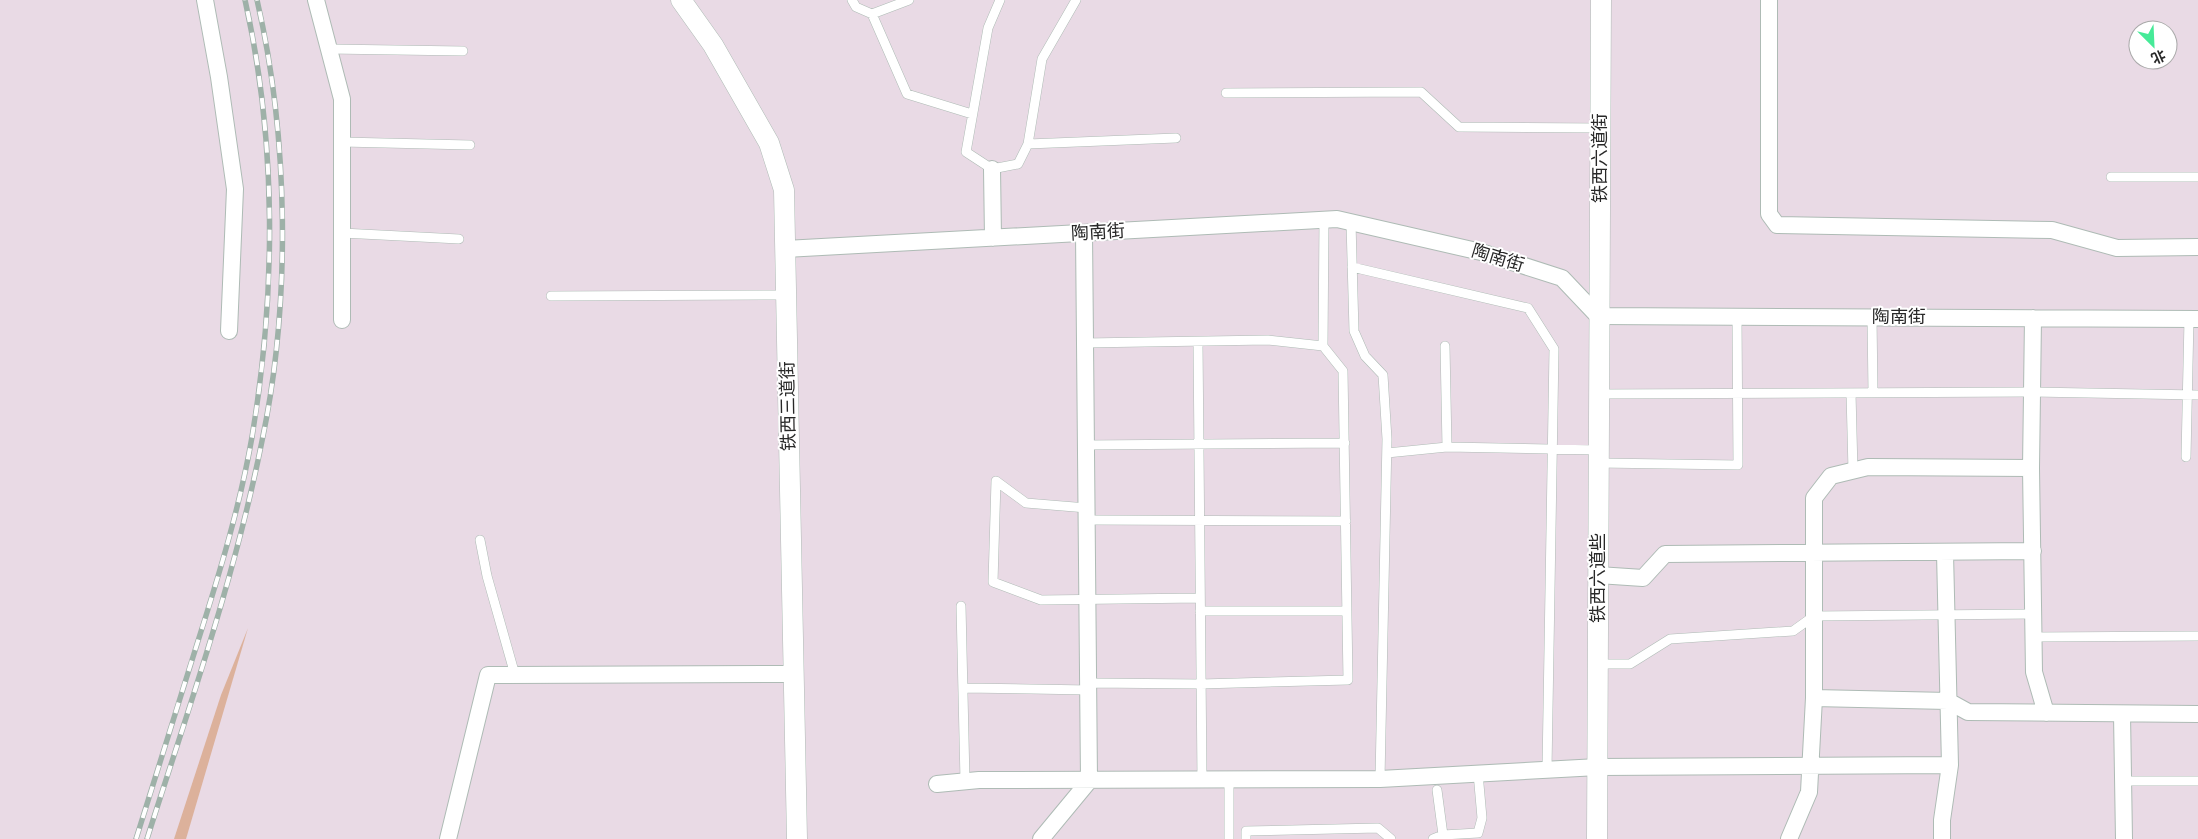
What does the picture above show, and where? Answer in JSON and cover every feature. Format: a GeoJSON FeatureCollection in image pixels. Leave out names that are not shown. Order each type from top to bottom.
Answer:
{"type":"FeatureCollection","features":[{"type":"Feature","properties":{"kind":"street"},"geometry":{"type":"LineString","coordinates":[[205,0],[219,77],[235,189],[229,331]]}},
{"type":"Feature","properties":{"kind":"street"},"geometry":{"type":"LineString","coordinates":[[316,0],[342,99],[342,320]]}},
{"type":"Feature","properties":{"kind":"street","name":"铁西三道街"},"geometry":{"type":"LineString","coordinates":[[682,0],[713,46],[769,143],[784,190],[798,839]]}},
{"type":"Feature","properties":{"kind":"street","name":"铁西六道街"},"geometry":{"type":"LineString","coordinates":[[1598,316],[1601,0]]}},
{"type":"Feature","properties":{"kind":"street"},"geometry":{"type":"LineString","coordinates":[[1769,0],[1769,214],[1777,225],[2052,230],[2117,248],[2198,247]]}},
{"type":"Feature","properties":{"kind":"street"},"geometry":{"type":"LineString","coordinates":[[992,170],[993,238]]}},
{"type":"Feature","properties":{"kind":"street","name":"陶南街"},"geometry":{"type":"LineString","coordinates":[[785,249],[1337,219],[1481,252],[1562,278],[1598,316],[2194,319]]}},
{"type":"Feature","properties":{"kind":"street"},"geometry":{"type":"LineString","coordinates":[[1042,839],[1089,781],[1090,686],[1084,233]]}},
{"type":"Feature","properties":{"kind":"street","name":"铁西六道些"},"geometry":{"type":"LineString","coordinates":[[1597,839],[1598,316]]}},
{"type":"Feature","properties":{"kind":"street"},"geometry":{"type":"LineString","coordinates":[[2033,318],[2031,468],[2034,672],[2046,713]]}},
{"type":"Feature","properties":{"kind":"street"},"geometry":{"type":"LineString","coordinates":[[1789,839],[1809,792],[1814,698],[1814,498],[1831,476],[1868,467],[2031,468]]}},
{"type":"Feature","properties":{"kind":"street"},"geometry":{"type":"LineString","coordinates":[[1598,575],[1643,578],[1665,554],[2033,552]]}},
{"type":"Feature","properties":{"kind":"street"},"geometry":{"type":"LineString","coordinates":[[1942,839],[1942,820],[1950,765],[1945,553]]}},
{"type":"Feature","properties":{"kind":"street"},"geometry":{"type":"LineString","coordinates":[[448,839],[488,675],[794,674]]}},
{"type":"Feature","properties":{"kind":"street"},"geometry":{"type":"LineString","coordinates":[[1814,698],[1948,701],[1968,712],[2198,714]]}},
{"type":"Feature","properties":{"kind":"street"},"geometry":{"type":"LineString","coordinates":[[2122,714],[2124,839]]}},
{"type":"Feature","properties":{"kind":"street"},"geometry":{"type":"LineString","coordinates":[[937,784],[965,781],[1380,779],[1598,767],[1950,765]]}},
{"type":"Feature","properties":{"kind":"lane"},"geometry":{"type":"LineString","coordinates":[[852,0],[856,7],[872,14],[907,94],[972,114]]}},
{"type":"Feature","properties":{"kind":"lane"},"geometry":{"type":"LineString","coordinates":[[872,14],[909,0]]}},
{"type":"Feature","properties":{"kind":"lane"},"geometry":{"type":"LineString","coordinates":[[1000,0],[988,28],[966,152],[992,170],[1018,164],[1028,144],[1042,59],[1076,0]]}},
{"type":"Feature","properties":{"kind":"lane"},"geometry":{"type":"LineString","coordinates":[[329,49],[463,51]]}},
{"type":"Feature","properties":{"kind":"lane"},"geometry":{"type":"LineString","coordinates":[[1226,93],[1422,92],[1459,127],[1600,128]]}},
{"type":"Feature","properties":{"kind":"lane"},"geometry":{"type":"LineString","coordinates":[[1028,144],[1176,138]]}},
{"type":"Feature","properties":{"kind":"lane"},"geometry":{"type":"LineString","coordinates":[[342,142],[470,145]]}},
{"type":"Feature","properties":{"kind":"lane"},"geometry":{"type":"LineString","coordinates":[[2111,177],[2198,177]]}},
{"type":"Feature","properties":{"kind":"lane"},"geometry":{"type":"LineString","coordinates":[[963,688],[1348,680],[1343,372],[1323,346],[1324,220]]}},
{"type":"Feature","properties":{"kind":"lane"},"geometry":{"type":"LineString","coordinates":[[1351,223],[1354,331],[1364,356],[1383,375],[1387,452],[1380,779]]}},
{"type":"Feature","properties":{"kind":"lane"},"geometry":{"type":"LineString","coordinates":[[342,233],[459,239]]}},
{"type":"Feature","properties":{"kind":"lane"},"geometry":{"type":"LineString","coordinates":[[1352,267],[1528,308],[1554,349],[1547,769]]}},
{"type":"Feature","properties":{"kind":"lane"},"geometry":{"type":"LineString","coordinates":[[551,296],[786,295]]}},
{"type":"Feature","properties":{"kind":"lane"},"geometry":{"type":"LineString","coordinates":[[1387,452],[1447,447],[1553,448],[1599,457],[1738,465],[1737,317]]}},
{"type":"Feature","properties":{"kind":"lane"},"geometry":{"type":"LineString","coordinates":[[1872,317],[1874,393]]}},
{"type":"Feature","properties":{"kind":"lane"},"geometry":{"type":"LineString","coordinates":[[2186,457],[2187,395],[2194,319]]}},
{"type":"Feature","properties":{"kind":"lane"},"geometry":{"type":"LineString","coordinates":[[1085,343],[1198,343],[1268,340],[1323,346]]}},
{"type":"Feature","properties":{"kind":"lane"},"geometry":{"type":"LineString","coordinates":[[1198,343],[1202,780]]}},
{"type":"Feature","properties":{"kind":"lane"},"geometry":{"type":"LineString","coordinates":[[1445,346],[1447,447]]}},
{"type":"Feature","properties":{"kind":"lane"},"geometry":{"type":"LineString","coordinates":[[1599,394],[2033,392],[2198,395]]}},
{"type":"Feature","properties":{"kind":"lane"},"geometry":{"type":"LineString","coordinates":[[1851,393],[1853,471]]}},
{"type":"Feature","properties":{"kind":"lane"},"geometry":{"type":"LineString","coordinates":[[1086,445],[1345,443]]}},
{"type":"Feature","properties":{"kind":"lane"},"geometry":{"type":"LineString","coordinates":[[1200,598],[1041,600],[994,582],[996,481],[1026,503],[1087,514],[1199,520],[1346,522]]}},
{"type":"Feature","properties":{"kind":"lane"},"geometry":{"type":"LineString","coordinates":[[480,540],[487,576],[515,675]]}},
{"type":"Feature","properties":{"kind":"lane"},"geometry":{"type":"LineString","coordinates":[[961,606],[965,781]]}},
{"type":"Feature","properties":{"kind":"lane"},"geometry":{"type":"LineString","coordinates":[[1200,611],[1347,611]]}},
{"type":"Feature","properties":{"kind":"lane"},"geometry":{"type":"LineString","coordinates":[[1598,664],[1630,664],[1670,639],[1793,631],[1814,616],[2034,614]]}},
{"type":"Feature","properties":{"kind":"lane"},"geometry":{"type":"LineString","coordinates":[[2034,637],[2198,636]]}},
{"type":"Feature","properties":{"kind":"lane"},"geometry":{"type":"LineString","coordinates":[[1433,839],[1443,836],[1478,833],[1482,818],[1478,773]]}},
{"type":"Feature","properties":{"kind":"lane"},"geometry":{"type":"LineString","coordinates":[[1229,780],[1229,839]]}},
{"type":"Feature","properties":{"kind":"lane"},"geometry":{"type":"LineString","coordinates":[[2123,781],[2198,781]]}},
{"type":"Feature","properties":{"kind":"lane"},"geometry":{"type":"LineString","coordinates":[[1437,790],[1443,836]]}},
{"type":"Feature","properties":{"kind":"lane"},"geometry":{"type":"LineString","coordinates":[[1246,839],[1246,831],[1378,828],[1391,839]]}},
{"type":"Feature","properties":{"kind":"shaded area"},"geometry":{"type":"Polygon","coordinates":[[[248,628],[186,839],[174,839],[221,695],[248,628]]]}},
{"type":"Feature","properties":{"kind":"railway"},"geometry":{"type":"LineString","coordinates":[[136,839],[228,540],[247,463],[260,383],[269,273],[268,163],[263,108],[245,0]]}},
{"type":"Feature","properties":{"kind":"railway"},"geometry":{"type":"LineString","coordinates":[[147,839],[195,691],[239,542],[262,441],[271,388],[278,333],[282,277],[280,164],[268,53],[257,0]]}}]}
